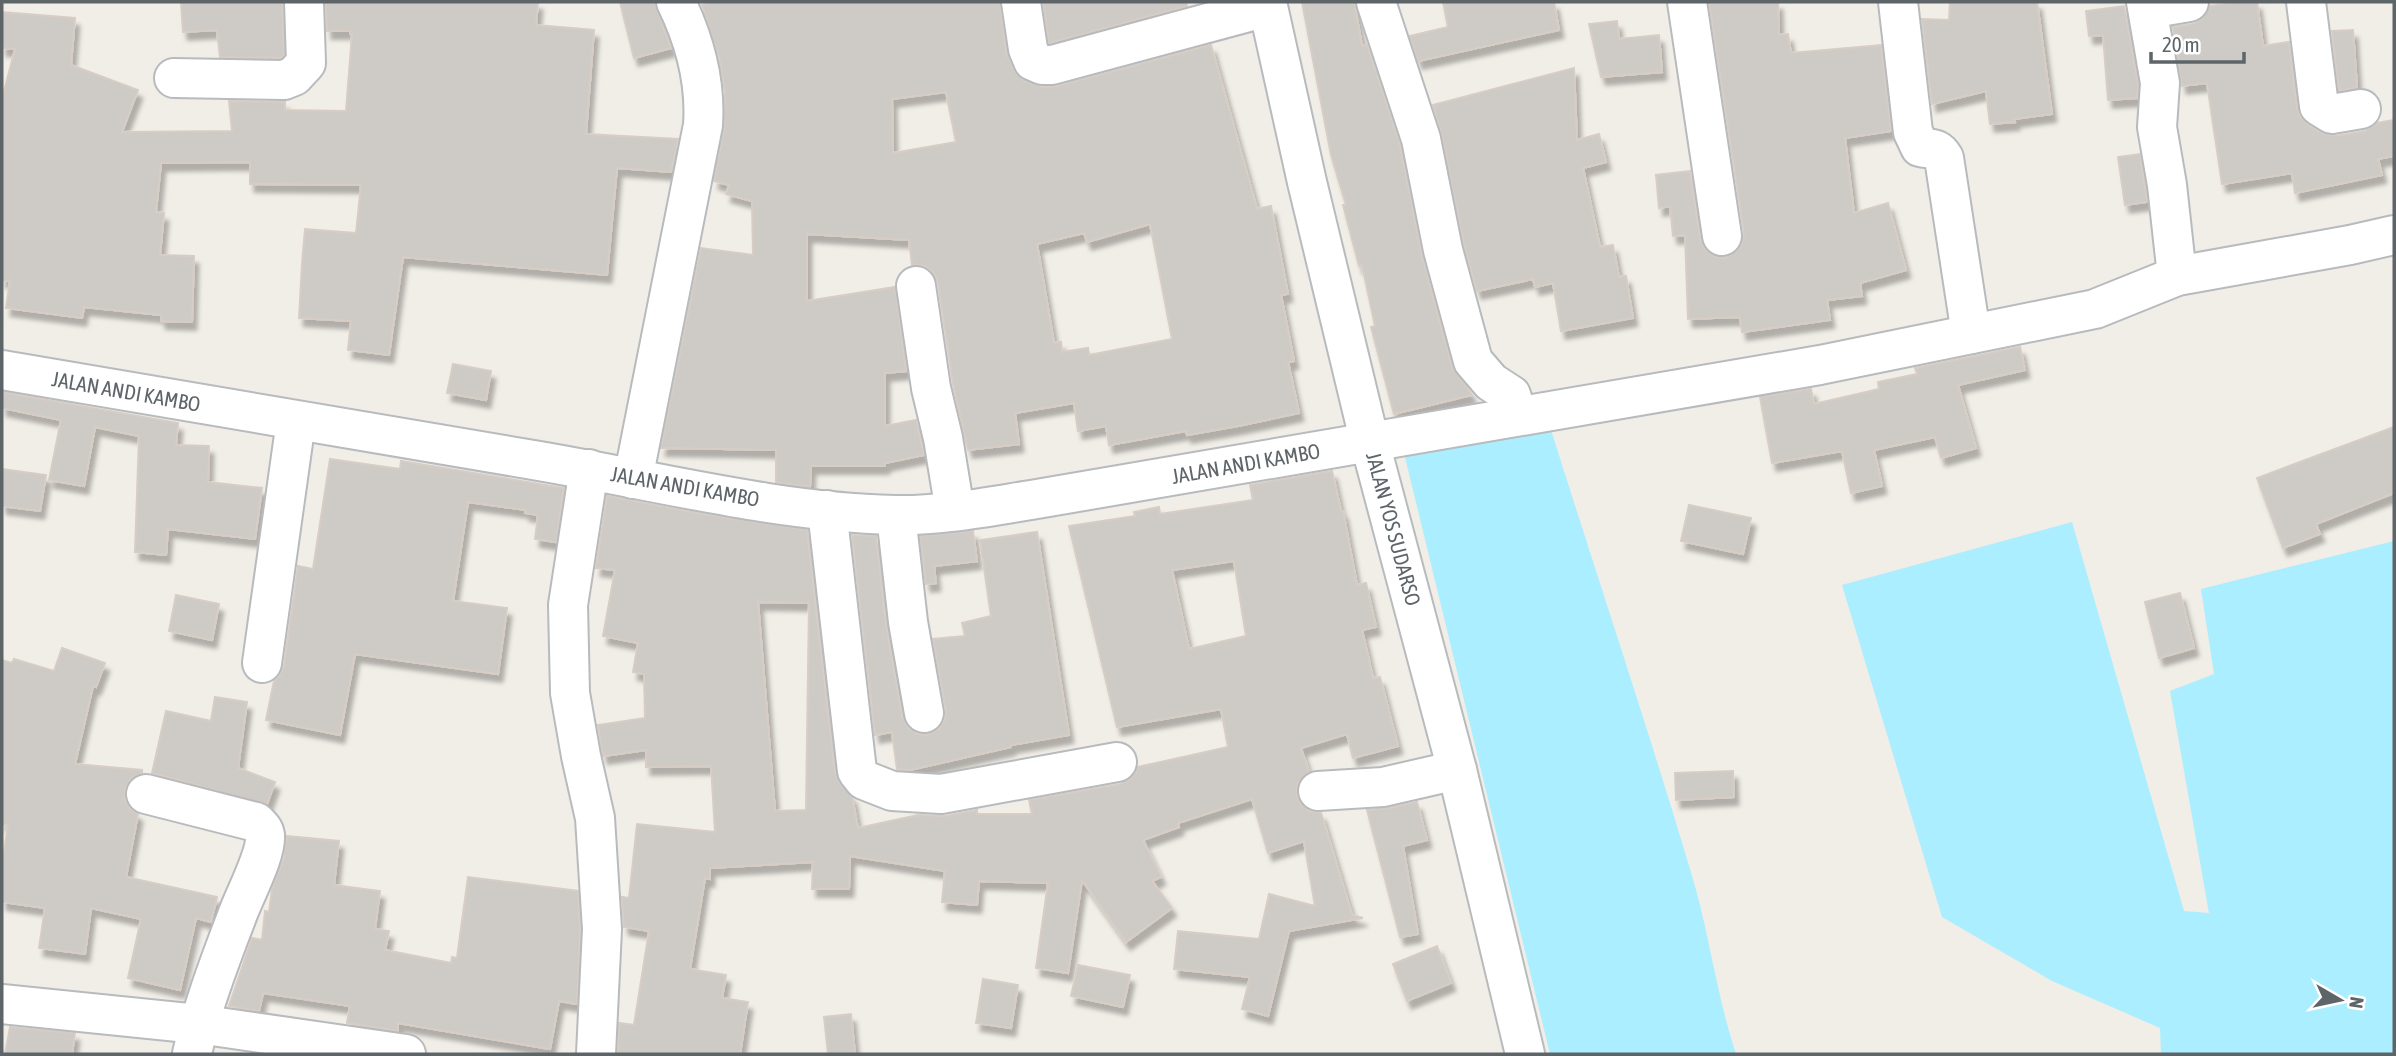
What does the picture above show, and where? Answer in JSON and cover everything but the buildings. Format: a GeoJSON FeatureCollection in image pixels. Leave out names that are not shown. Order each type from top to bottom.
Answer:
{"type":"FeatureCollection","features":[{"type":"Feature","properties":{"kind":"street"},"geometry":{"type":"LineString","coordinates":[[174,78],[284,80],[294,76],[306,63],[304,2]]}},
{"type":"Feature","properties":{"kind":"street"},"geometry":{"type":"LineString","coordinates":[[632,479],[705,106],[692,35],[677,2]]}},
{"type":"Feature","properties":{"kind":"street"},"geometry":{"type":"LineString","coordinates":[[1021,2],[1028,49],[1033,61],[1042,65],[1052,65],[1267,4]]}},
{"type":"Feature","properties":{"kind":"street"},"geometry":{"type":"LineString","coordinates":[[1376,2],[1420,139],[1443,250],[1473,361],[1491,382],[1511,396],[1518,416]]}},
{"type":"Feature","properties":{"kind":"street"},"geometry":{"type":"LineString","coordinates":[[1687,2],[1722,236]]}},
{"type":"Feature","properties":{"kind":"street"},"geometry":{"type":"LineString","coordinates":[[1898,2],[1913,132],[1920,147],[1934,148],[1940,151],[1944,158],[1971,334]]}},
{"type":"Feature","properties":{"kind":"street"},"geometry":{"type":"LineString","coordinates":[[2177,276],[2167,185],[2157,127],[2160,83],[2147,5],[2189,2]]}},
{"type":"Feature","properties":{"kind":"street"},"geometry":{"type":"LineString","coordinates":[[2306,2],[2319,106],[2332,114],[2361,109]]}},
{"type":"Feature","properties":{"kind":"street","name":"JALAN YOS SUDARSO"},"geometry":{"type":"LineString","coordinates":[[1267,4],[1370,443],[1457,770],[1525,1054]]}},
{"type":"Feature","properties":{"kind":"street","name":"JALAN ANDI KAMBO"},"geometry":{"type":"LineString","coordinates":[[2,370],[589,470],[720,495],[827,510],[896,515],[955,511],[1820,365],[2095,309],[2177,276],[2394,235]]}},
{"type":"Feature","properties":{"kind":"street"},"geometry":{"type":"LineString","coordinates":[[916,286],[931,388],[943,438],[955,511]]}},
{"type":"Feature","properties":{"kind":"street"},"geometry":{"type":"LineString","coordinates":[[262,663],[296,421]]}},
{"type":"Feature","properties":{"kind":"street"},"geometry":{"type":"LineString","coordinates":[[589,470],[568,605],[570,693],[595,818],[602,929],[596,1054]]}},
{"type":"Feature","properties":{"kind":"street"},"geometry":{"type":"LineString","coordinates":[[827,510],[857,771],[864,780],[892,791],[941,793],[1117,762]]}},
{"type":"Feature","properties":{"kind":"street"},"geometry":{"type":"LineString","coordinates":[[896,515],[908,622],[924,713]]}},
{"type":"Feature","properties":{"kind":"street"},"geometry":{"type":"LineString","coordinates":[[1318,791],[1383,787],[1457,770]]}},
{"type":"Feature","properties":{"kind":"street"},"geometry":{"type":"LineString","coordinates":[[146,794],[256,822],[265,833],[261,856],[236,916],[195,1039]]}},
{"type":"Feature","properties":{"kind":"street"},"geometry":{"type":"LineString","coordinates":[[2,1004],[195,1039],[406,1054]]}},
{"type":"Feature","properties":{"kind":"water"},"geometry":{"type":"Polygon","coordinates":[[[1551,430],[1690,869],[1736,1054],[1550,1054],[1404,453],[1551,430]]]}},
{"type":"Feature","properties":{"kind":"water"},"geometry":{"type":"Polygon","coordinates":[[[2072,522],[2184,911],[2209,913],[2170,691],[2214,674],[2201,589],[2394,541],[2394,1054],[2161,1054],[2160,1028],[2052,981],[1942,917],[1842,585],[2072,522]]]}}]}
